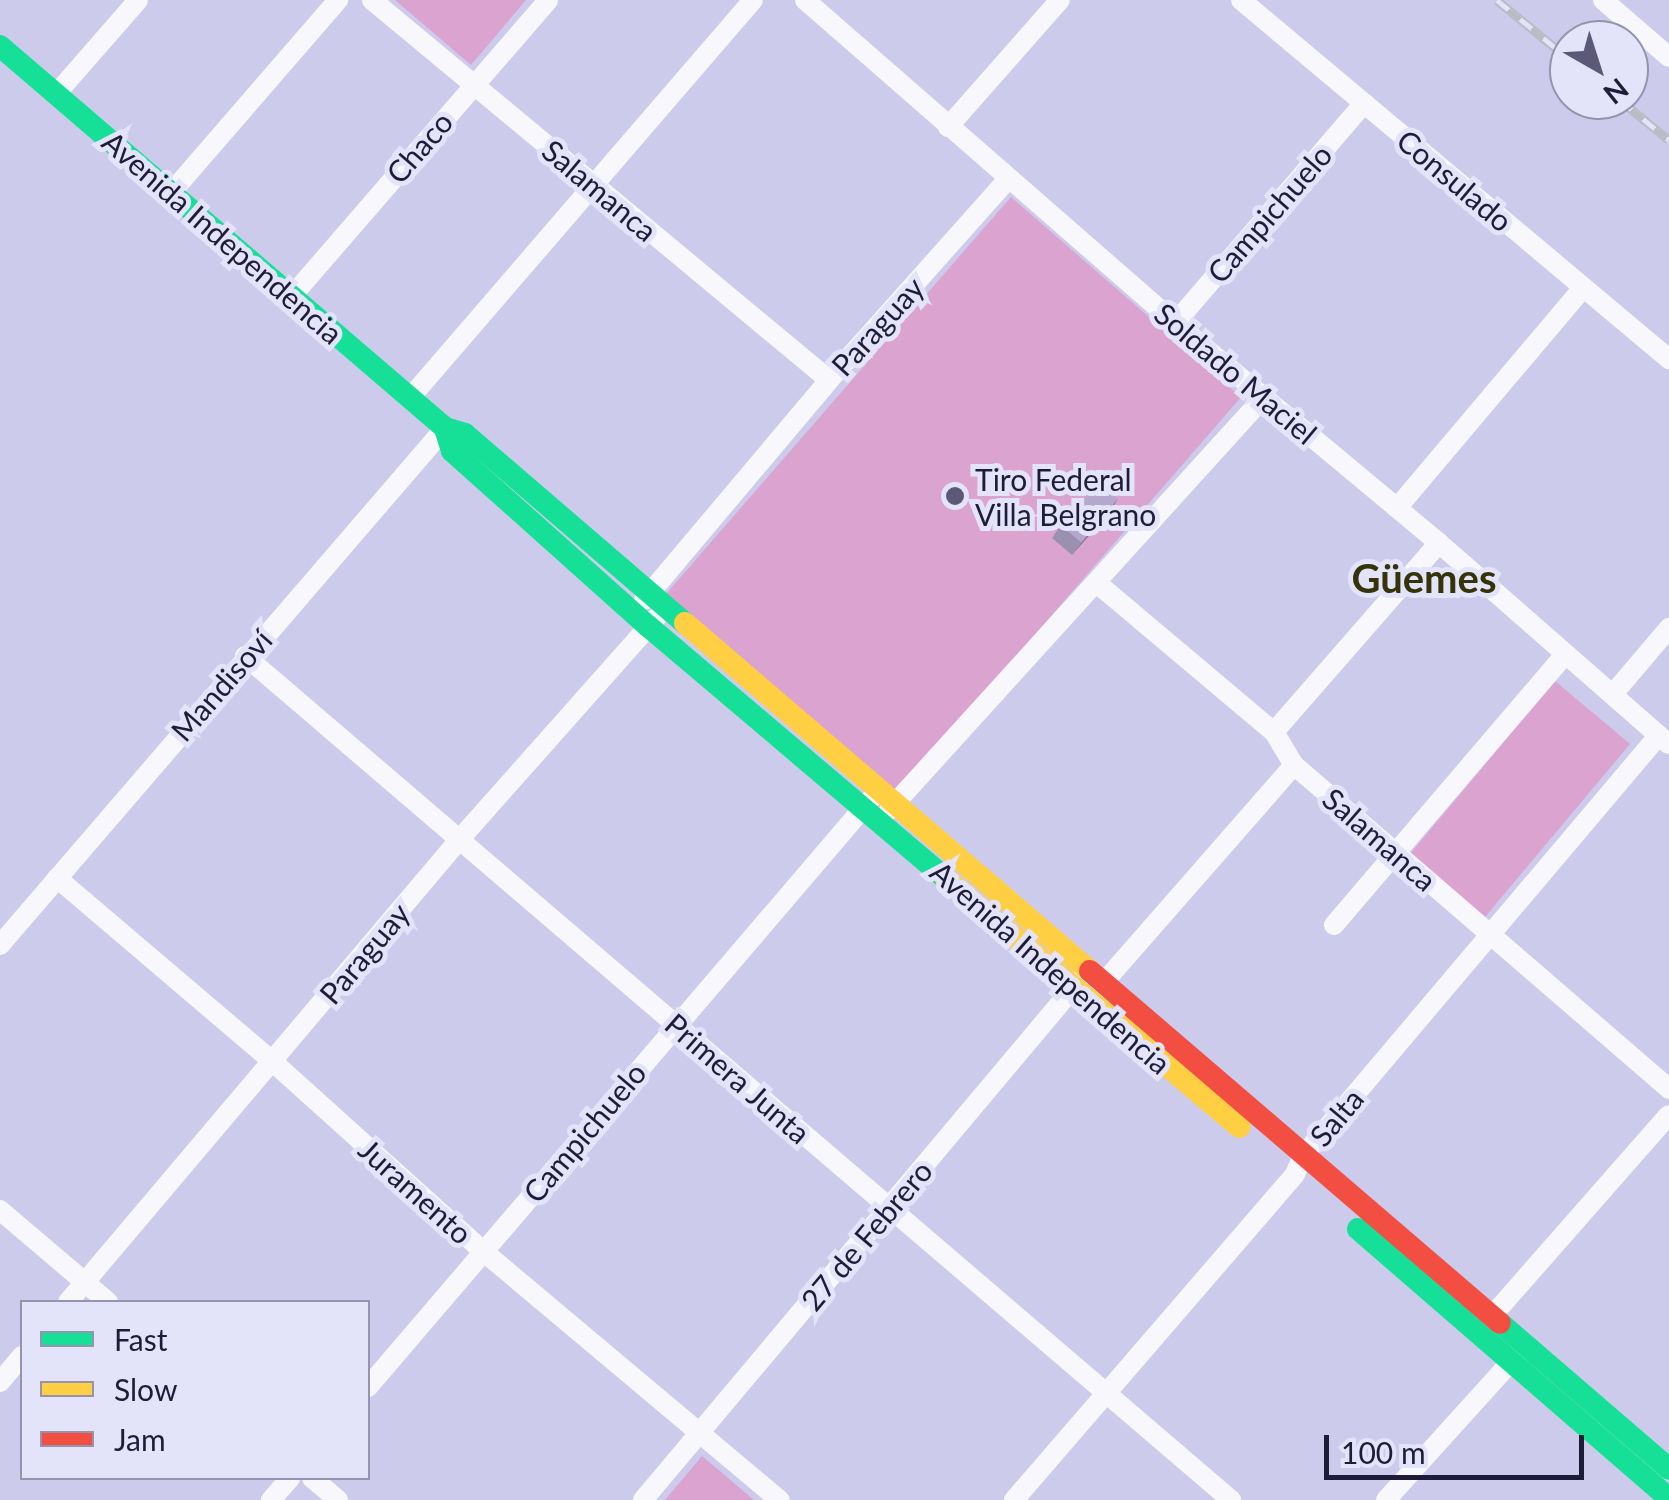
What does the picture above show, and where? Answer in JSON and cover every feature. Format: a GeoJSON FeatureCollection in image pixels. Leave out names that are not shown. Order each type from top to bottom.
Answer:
{"type":"FeatureCollection","features":[{"type":"Feature","properties":{"kind":"street"},"geometry":{"type":"LineString","coordinates":[[56,93],[138,0]]}},
{"type":"Feature","properties":{"kind":"street"},"geometry":{"type":"LineString","coordinates":[[170,194],[338,0]]}},
{"type":"Feature","properties":{"kind":"street","name":"Salamanca"},"geometry":{"type":"LineString","coordinates":[[372,0],[829,380]]}},
{"type":"Feature","properties":{"kind":"street","name":"Chaco"},"geometry":{"type":"LineString","coordinates":[[292,296],[548,0]]}},
{"type":"Feature","properties":{"kind":"street"},"geometry":{"type":"LineString","coordinates":[[410,398],[754,0]]}},
{"type":"Feature","properties":{"kind":"street","name":"Soldado Maciel"},"geometry":{"type":"LineString","coordinates":[[805,0],[1175,324],[1439,543],[1664,739]]}},
{"type":"Feature","properties":{"kind":"street"},"geometry":{"type":"LineString","coordinates":[[948,127],[1060,0]]}},
{"type":"Feature","properties":{"kind":"street","name":"Consulado"},"geometry":{"type":"LineString","coordinates":[[1241,0],[1669,359]]}},
{"type":"Feature","properties":{"kind":"street"},"geometry":{"type":"LineString","coordinates":[[1603,0],[1669,57]]}},
{"type":"Feature","properties":{"kind":"street","name":"Avenida Independencia"},"geometry":{"type":"LineString","coordinates":[[0,46],[445,428],[466,434],[888,795],[1088,985]]}},
{"type":"Feature","properties":{"kind":"street","name":"Campichuelo"},"geometry":{"type":"LineString","coordinates":[[1175,324],[1364,103]]}},
{"type":"Feature","properties":{"kind":"street","name":"Paraguay"},"geometry":{"type":"LineString","coordinates":[[70,1300],[460,840],[658,600],[829,380],[1008,179]]}},
{"type":"Feature","properties":{"kind":"street"},"geometry":{"type":"LineString","coordinates":[[1397,508],[1583,288]]}},
{"type":"Feature","properties":{"kind":"street","name":"Campichuelo"},"geometry":{"type":"LineString","coordinates":[[370,1385],[674,1024],[888,795],[1098,584],[1264,398]]}},
{"type":"Feature","properties":{"kind":"street","name":"Avenida Independencia"},"geometry":{"type":"LineString","coordinates":[[445,428],[452,452],[640,619],[872,813],[1088,985],[1519,1353],[1669,1469]]}},
{"type":"Feature","properties":{"kind":"street","name":"Mandisoví"},"geometry":{"type":"LineString","coordinates":[[0,945],[244,656],[445,428]]}},
{"type":"Feature","properties":{"kind":"street"},"geometry":{"type":"LineString","coordinates":[[1274,732],[1439,543]]}},
{"type":"Feature","properties":{"kind":"street","name":"Salamanca"},"geometry":{"type":"LineString","coordinates":[[1098,584],[1274,732],[1294,764],[1669,1089]]}},
{"type":"Feature","properties":{"kind":"street"},"geometry":{"type":"LineString","coordinates":[[1612,694],[1669,628]]}},
{"type":"Feature","properties":{"kind":"street"},"geometry":{"type":"LineString","coordinates":[[1334,925],[1565,655]]}},
{"type":"Feature","properties":{"kind":"street","name":"Primera Junta"},"geometry":{"type":"LineString","coordinates":[[244,656],[1231,1500]]}},
{"type":"Feature","properties":{"kind":"street","name":"Salta"},"geometry":{"type":"LineString","coordinates":[[1014,1500],[1299,1165],[1488,934],[1664,739]]}},
{"type":"Feature","properties":{"kind":"street","name":"27 de Febrero"},"geometry":{"type":"LineString","coordinates":[[643,1500],[890,1208],[1088,985],[1294,764]]}},
{"type":"Feature","properties":{"kind":"street","name":"Juramento"},"geometry":{"type":"LineString","coordinates":[[57,878],[272,1062],[484,1252],[780,1500]]}},
{"type":"Feature","properties":{"kind":"street"},"geometry":{"type":"LineString","coordinates":[[1493,1315],[1669,1115]]}},
{"type":"Feature","properties":{"kind":"street","name":"Avenida Independencia"},"geometry":{"type":"LineString","coordinates":[[1299,1165],[1493,1315],[1519,1353],[1669,1498]]}},
{"type":"Feature","properties":{"kind":"street"},"geometry":{"type":"LineString","coordinates":[[0,1210],[105,1300]]}},
{"type":"Feature","properties":{"kind":"street"},"geometry":{"type":"LineString","coordinates":[[1386,1500],[1519,1353]]}},
{"type":"Feature","properties":{"kind":"street"},"geometry":{"type":"LineString","coordinates":[[0,1382],[20,1358]]}},
{"type":"Feature","properties":{"kind":"street"},"geometry":{"type":"LineString","coordinates":[[271,1500],[288,1480]]}},
{"type":"Feature","properties":{"kind":"street"},"geometry":{"type":"LineString","coordinates":[[314,1480],[338,1500]]}},
{"type":"Feature","properties":{"kind":"shaded area"},"geometry":{"type":"Polygon","coordinates":[[[395,0],[526,0],[471,65],[395,0]]]}},
{"type":"Feature","properties":{"kind":"shaded area","name":"Tiro Federal Villa Belgrano"},"geometry":{"type":"Polygon","coordinates":[[[1011,197],[1241,397],[895,795],[665,595],[1011,197]]]}},
{"type":"Feature","properties":{"kind":"shaded area"},"geometry":{"type":"Polygon","coordinates":[[[1555,681],[1630,744],[1484,918],[1409,855],[1555,681]]]}},
{"type":"Feature","properties":{"kind":"shaded area"},"geometry":{"type":"Polygon","coordinates":[[[702,1456],[754,1500],[665,1500],[702,1456]]]}},
{"type":"Feature","properties":{"kind":"building"},"geometry":{"type":"Polygon","coordinates":[[[1098,482],[1118,499],[1081,542],[1061,526],[1098,482]]]}},
{"type":"Feature","properties":{"kind":"railway"},"geometry":{"type":"LineString","coordinates":[[1497,0],[1549,43]]}},
{"type":"Feature","properties":{"kind":"railway"},"geometry":{"type":"LineString","coordinates":[[1644,120],[1669,140]]}},
{"type":"Feature","properties":{"kind":"traffic: fast"},"geometry":{"type":"LineString","coordinates":[[0,46],[445,428],[465,434],[685,623]]}},
{"type":"Feature","properties":{"kind":"traffic: fast"},"geometry":{"type":"LineString","coordinates":[[445,428],[452,451],[648,626],[946,879]]}},
{"type":"Feature","properties":{"kind":"traffic: fast"},"geometry":{"type":"LineString","coordinates":[[1358,1229],[1669,1498]]}},
{"type":"Feature","properties":{"kind":"traffic: fast"},"geometry":{"type":"LineString","coordinates":[[1500,1323],[1669,1469]]}},
{"type":"Feature","properties":{"kind":"traffic: slow"},"geometry":{"type":"LineString","coordinates":[[685,623],[1090,971]]}},
{"type":"Feature","properties":{"kind":"traffic: slow"},"geometry":{"type":"LineString","coordinates":[[946,879],[1239,1127]]}},
{"type":"Feature","properties":{"kind":"traffic: jam"},"geometry":{"type":"LineString","coordinates":[[1090,971],[1500,1323]]}},
{"type":"Feature","properties":{"kind":"place","name":"Tiro Federal Villa Belgrano"},"geometry":{"type":"Point","coordinates":[955,496]}},
{"type":"Feature","properties":{"kind":"district","name":"Güemes"},"geometry":{"type":"Point","coordinates":[1424,578]}}]}
